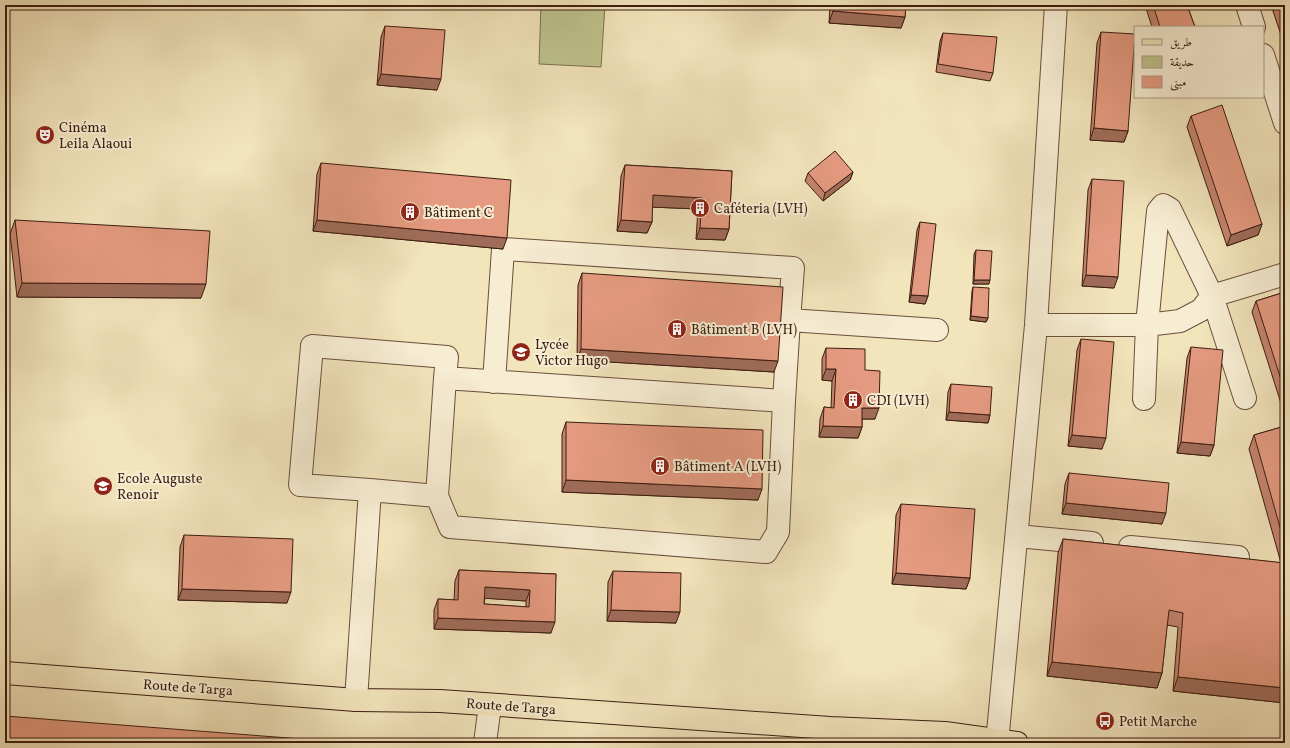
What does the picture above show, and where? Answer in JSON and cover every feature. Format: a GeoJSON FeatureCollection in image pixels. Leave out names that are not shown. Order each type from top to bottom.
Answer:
{"type":"FeatureCollection","features":[{"type":"Feature","properties":{"kind":"main road","name":"Route de Targa"},"geometry":{"type":"LineString","coordinates":[[5,673],[356,700],[440,701],[830,728],[945,733],[1004,742]]}},
{"type":"Feature","properties":{"kind":"street"},"geometry":{"type":"LineString","coordinates":[[1004,742],[1018,536],[1036,325],[1056,5]]}},
{"type":"Feature","properties":{"kind":"street"},"geometry":{"type":"LineString","coordinates":[[1247,5],[1254,26]]}},
{"type":"Feature","properties":{"kind":"street"},"geometry":{"type":"LineString","coordinates":[[1264,57],[1285,123]]}},
{"type":"Feature","properties":{"kind":"street"},"geometry":{"type":"LineString","coordinates":[[1144,399],[1147,325],[1158,211],[1163,204],[1170,209],[1212,296],[1245,398]]}},
{"type":"Feature","properties":{"kind":"street"},"geometry":{"type":"LineString","coordinates":[[437,496],[300,485],[312,346],[447,357],[437,496],[450,527],[766,552],[778,532],[784,401],[793,268],[503,249],[494,382]]}},
{"type":"Feature","properties":{"kind":"street"},"geometry":{"type":"LineString","coordinates":[[1036,325],[1147,325],[1180,321],[1201,310],[1212,296],[1285,274]]}},
{"type":"Feature","properties":{"kind":"street"},"geometry":{"type":"LineString","coordinates":[[789,320],[937,330]]}},
{"type":"Feature","properties":{"kind":"street"},"geometry":{"type":"LineString","coordinates":[[445,378],[784,401]]}},
{"type":"Feature","properties":{"kind":"street"},"geometry":{"type":"LineString","coordinates":[[356,700],[370,490]]}},
{"type":"Feature","properties":{"kind":"street"},"geometry":{"type":"LineString","coordinates":[[1018,536],[1238,557]]}},
{"type":"Feature","properties":{"kind":"street"},"geometry":{"type":"LineString","coordinates":[[485,743],[490,705]]}},
{"type":"Feature","properties":{"kind":"green space"},"geometry":{"type":"Polygon","coordinates":[[[541,5],[605,5],[601,67],[539,64],[541,5]]]}},
{"type":"Feature","properties":{"kind":"building"},"geometry":{"type":"Polygon","coordinates":[[[834,5],[906,5],[905,17],[833,11],[834,5]]]}},
{"type":"Feature","properties":{"kind":"building"},"geometry":{"type":"Polygon","coordinates":[[[1153,5],[1187,5],[1195,26],[1160,26],[1153,5]]]}},
{"type":"Feature","properties":{"kind":"building"},"geometry":{"type":"Polygon","coordinates":[[[1281,5],[1285,5],[1285,17],[1281,5]]]}},
{"type":"Feature","properties":{"kind":"building"},"geometry":{"type":"Polygon","coordinates":[[[385,26],[445,30],[441,79],[381,74],[385,26]]]}},
{"type":"Feature","properties":{"kind":"building"},"geometry":{"type":"Polygon","coordinates":[[[1101,32],[1134,34],[1128,131],[1094,128],[1101,32]]]}},
{"type":"Feature","properties":{"kind":"building"},"geometry":{"type":"Polygon","coordinates":[[[943,33],[997,37],[993,73],[938,64],[943,33]]]}},
{"type":"Feature","properties":{"kind":"building"},"geometry":{"type":"Polygon","coordinates":[[[1222,105],[1262,224],[1231,235],[1191,116],[1222,105]]]}},
{"type":"Feature","properties":{"kind":"building"},"geometry":{"type":"Polygon","coordinates":[[[835,151],[853,172],[825,193],[808,173],[835,151]]]}},
{"type":"Feature","properties":{"kind":"building","name":"Bâtiment C"},"geometry":{"type":"Polygon","coordinates":[[[321,163],[511,180],[507,238],[317,220],[321,163]]]}},
{"type":"Feature","properties":{"kind":"building","name":"Caféteria (LVH)"},"geometry":{"type":"Polygon","coordinates":[[[625,165],[732,171],[729,229],[700,228],[702,198],[653,195],[652,222],[621,220],[625,165]]]}},
{"type":"Feature","properties":{"kind":"building"},"geometry":{"type":"Polygon","coordinates":[[[1092,179],[1124,181],[1118,277],[1086,275],[1092,179]]]}},
{"type":"Feature","properties":{"kind":"building"},"geometry":{"type":"Polygon","coordinates":[[[15,220],[210,231],[206,284],[22,283],[15,220]]]}},
{"type":"Feature","properties":{"kind":"building"},"geometry":{"type":"Polygon","coordinates":[[[920,222],[936,224],[928,296],[911,295],[920,222]]]}},
{"type":"Feature","properties":{"kind":"building"},"geometry":{"type":"Polygon","coordinates":[[[976,250],[992,251],[990,280],[974,280],[976,250]]]}},
{"type":"Feature","properties":{"kind":"building","name":"Bâtiment B (LVH)"},"geometry":{"type":"Polygon","coordinates":[[[582,273],[783,287],[778,361],[581,349],[582,273]]]}},
{"type":"Feature","properties":{"kind":"building"},"geometry":{"type":"Polygon","coordinates":[[[973,287],[989,288],[988,318],[971,316],[973,287]]]}},
{"type":"Feature","properties":{"kind":"building"},"geometry":{"type":"Polygon","coordinates":[[[1285,292],[1285,392],[1256,301],[1285,292]]]}},
{"type":"Feature","properties":{"kind":"building"},"geometry":{"type":"Polygon","coordinates":[[[1081,339],[1114,342],[1106,438],[1072,435],[1081,339]]]}},
{"type":"Feature","properties":{"kind":"building"},"geometry":{"type":"Polygon","coordinates":[[[1191,347],[1223,350],[1214,445],[1181,442],[1191,347]]]}},
{"type":"Feature","properties":{"kind":"building","name":"CDI (LVH)"},"geometry":{"type":"Polygon","coordinates":[[[826,348],[865,349],[865,370],[880,371],[879,408],[862,408],[862,427],[823,426],[824,407],[834,408],[836,369],[826,369],[826,348]]]}},
{"type":"Feature","properties":{"kind":"building"},"geometry":{"type":"Polygon","coordinates":[[[951,384],[992,387],[990,415],[949,412],[951,384]]]}},
{"type":"Feature","properties":{"kind":"building","name":"Bâtiment A (LVH)"},"geometry":{"type":"Polygon","coordinates":[[[566,422],[763,430],[762,489],[566,480],[566,422]]]}},
{"type":"Feature","properties":{"kind":"building"},"geometry":{"type":"Polygon","coordinates":[[[1285,426],[1285,545],[1254,435],[1285,426]]]}},
{"type":"Feature","properties":{"kind":"building"},"geometry":{"type":"Polygon","coordinates":[[[1069,473],[1169,483],[1166,513],[1066,503],[1069,473]]]}},
{"type":"Feature","properties":{"kind":"building"},"geometry":{"type":"Polygon","coordinates":[[[901,504],[975,509],[970,578],[896,573],[901,504]]]}},
{"type":"Feature","properties":{"kind":"building"},"geometry":{"type":"Polygon","coordinates":[[[184,535],[293,539],[291,592],[182,589],[184,535]]]}},
{"type":"Feature","properties":{"kind":"building"},"geometry":{"type":"Polygon","coordinates":[[[1063,539],[1285,563],[1285,688],[1178,677],[1183,613],[1169,610],[1162,673],[1052,662],[1063,539]]]}},
{"type":"Feature","properties":{"kind":"building"},"geometry":{"type":"Polygon","coordinates":[[[459,570],[556,574],[555,622],[438,618],[438,599],[458,600],[459,570]],[[485,587],[484,604],[529,607],[530,590],[485,587]]]}},
{"type":"Feature","properties":{"kind":"building"},"geometry":{"type":"Polygon","coordinates":[[[613,571],[681,573],[680,612],[611,610],[613,571]]]}},
{"type":"Feature","properties":{"kind":"building"},"geometry":{"type":"Polygon","coordinates":[[[5,716],[353,743],[5,743],[5,716]]]}},
{"type":"Feature","properties":{"kind":"place","name":"Cinéma Leila Alaoui"},"geometry":{"type":"Point","coordinates":[45,135]}},
{"type":"Feature","properties":{"kind":"place","name":"Caféteria (LVH)"},"geometry":{"type":"Point","coordinates":[700,208]}},
{"type":"Feature","properties":{"kind":"place","name":"Bâtiment C"},"geometry":{"type":"Point","coordinates":[410,212]}},
{"type":"Feature","properties":{"kind":"place","name":"Bâtiment B (LVH)"},"geometry":{"type":"Point","coordinates":[677,329]}},
{"type":"Feature","properties":{"kind":"place","name":"Lycée Victor Hugo"},"geometry":{"type":"Point","coordinates":[521,352]}},
{"type":"Feature","properties":{"kind":"place","name":"CDI (LVH)"},"geometry":{"type":"Point","coordinates":[853,400]}},
{"type":"Feature","properties":{"kind":"place","name":"Bâtiment A (LVH)"},"geometry":{"type":"Point","coordinates":[660,466]}},
{"type":"Feature","properties":{"kind":"place","name":"Ecole Auguste Renoir"},"geometry":{"type":"Point","coordinates":[103,486]}},
{"type":"Feature","properties":{"kind":"place","name":"Petit Marche"},"geometry":{"type":"Point","coordinates":[1105,721]}}]}
